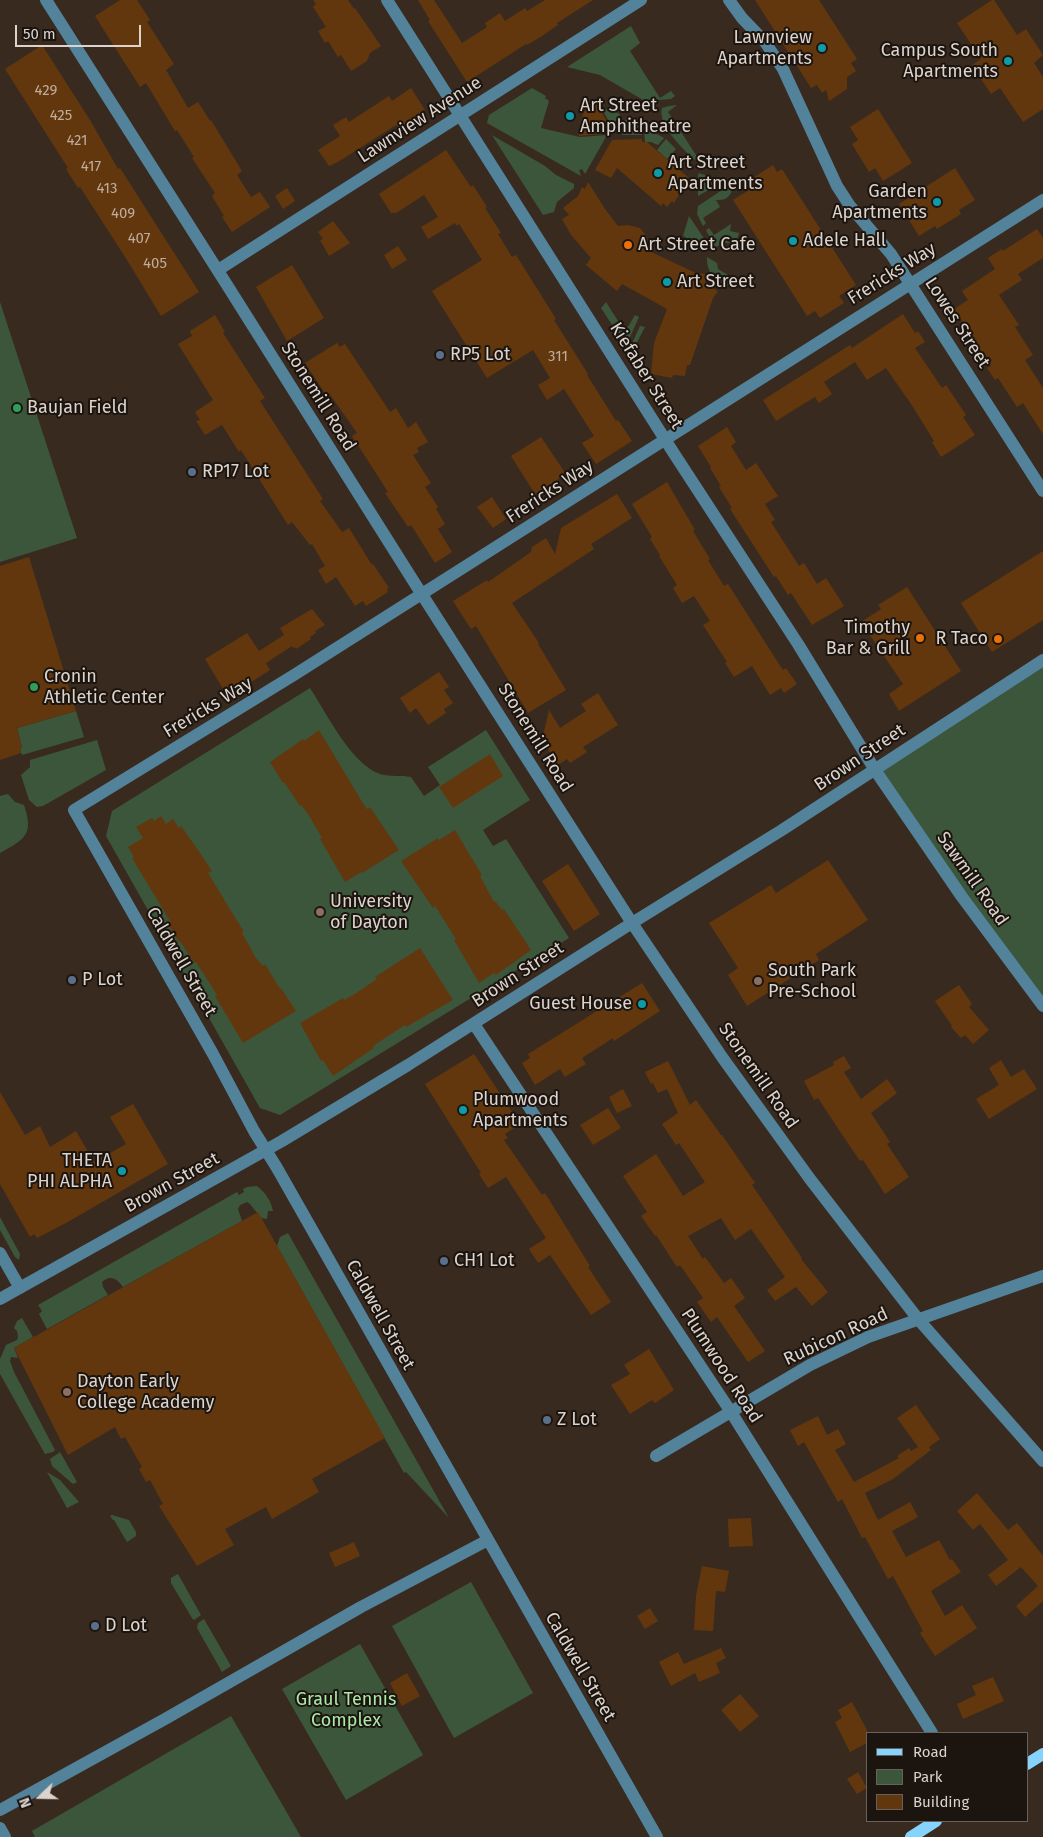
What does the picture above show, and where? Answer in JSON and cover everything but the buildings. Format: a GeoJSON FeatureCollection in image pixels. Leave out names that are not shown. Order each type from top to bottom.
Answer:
{"type":"FeatureCollection","features":[{"type":"Feature","properties":{"kind":"main road"},"geometry":{"type":"LineString","coordinates":[[1028,1763],[1043,1754]]}},
{"type":"Feature","properties":{"kind":"main road"},"geometry":{"type":"LineString","coordinates":[[910,1837],[934,1822]]}},
{"type":"Feature","properties":{"kind":"street","name":"Stonemill Road"},"geometry":{"type":"LineString","coordinates":[[46,0],[421,594],[632,923],[766,1120],[918,1319],[1043,1462]]}},
{"type":"Feature","properties":{"kind":"street","name":"Kiefaber Street"},"geometry":{"type":"LineString","coordinates":[[387,0],[665,439],[798,644],[875,770]]}},
{"type":"Feature","properties":{"kind":"street","name":"Lawnview Avenue"},"geometry":{"type":"LineString","coordinates":[[218,270],[641,0]]}},
{"type":"Feature","properties":{"kind":"street","name":"Lowes Street"},"geometry":{"type":"LineString","coordinates":[[729,0],[742,18],[765,42],[783,69],[837,186],[850,206],[884,245],[1043,491]]}},
{"type":"Feature","properties":{"kind":"street","name":"Frericks Way"},"geometry":{"type":"LineString","coordinates":[[74,810],[294,675],[1043,200]]}},
{"type":"Feature","properties":{"kind":"street","name":"Brown Street"},"geometry":{"type":"LineString","coordinates":[[0,1300],[346,1103],[782,830],[1043,660]]}},
{"type":"Feature","properties":{"kind":"street","name":"Sawmill Road"},"geometry":{"type":"LineString","coordinates":[[875,770],[962,897],[1043,1006]]}},
{"type":"Feature","properties":{"kind":"street","name":"Caldwell Street"},"geometry":{"type":"LineString","coordinates":[[74,810],[656,1837]]}},
{"type":"Feature","properties":{"kind":"street","name":"Plumwood Road"},"geometry":{"type":"LineString","coordinates":[[474,1024],[731,1412],[931,1732]]}},
{"type":"Feature","properties":{"kind":"street"},"geometry":{"type":"LineString","coordinates":[[0,1253],[20,1288]]}},
{"type":"Feature","properties":{"kind":"street","name":"Rubicon Road"},"geometry":{"type":"LineString","coordinates":[[656,1456],[810,1364],[868,1337],[1043,1276]]}},
{"type":"Feature","properties":{"kind":"street"},"geometry":{"type":"LineString","coordinates":[[0,1810],[165,1719],[361,1606],[488,1540]]}},
{"type":"Feature","properties":{"kind":"street"},"geometry":{"type":"LineString","coordinates":[[0,1828],[5,1837]]}},
{"type":"Feature","properties":{"kind":"green space"},"geometry":{"type":"Polygon","coordinates":[[[631,26],[640,43],[630,51],[660,98],[671,91],[675,96],[671,99],[645,101],[600,75],[567,67],[631,26]]]}},
{"type":"Feature","properties":{"kind":"green space"},"geometry":{"type":"Polygon","coordinates":[[[532,88],[546,96],[545,98],[549,101],[541,128],[580,137],[607,135],[585,174],[582,169],[579,170],[581,176],[487,123],[489,115],[532,88]]]}},
{"type":"Feature","properties":{"kind":"green space"},"geometry":{"type":"Polygon","coordinates":[[[677,105],[668,112],[698,158],[697,160],[693,159],[677,143],[663,122],[662,108],[677,105]]]}},
{"type":"Feature","properties":{"kind":"green space"},"geometry":{"type":"Polygon","coordinates":[[[602,109],[608,109],[620,114],[612,127],[602,109]]]}},
{"type":"Feature","properties":{"kind":"green space"},"geometry":{"type":"Polygon","coordinates":[[[628,119],[642,126],[642,135],[622,135],[622,129],[618,125],[620,122],[628,119]]]}},
{"type":"Feature","properties":{"kind":"green space"},"geometry":{"type":"Polygon","coordinates":[[[644,127],[664,138],[658,145],[645,142],[644,127]]]}},
{"type":"Feature","properties":{"kind":"green space"},"geometry":{"type":"Polygon","coordinates":[[[492,135],[545,166],[556,175],[574,184],[574,188],[557,202],[554,212],[543,215],[492,135]]]}},
{"type":"Feature","properties":{"kind":"green space"},"geometry":{"type":"Polygon","coordinates":[[[666,139],[676,149],[667,159],[657,150],[666,139]]]}},
{"type":"Feature","properties":{"kind":"green space"},"geometry":{"type":"Polygon","coordinates":[[[699,173],[720,180],[721,183],[698,196],[699,173]]]}},
{"type":"Feature","properties":{"kind":"green space"},"geometry":{"type":"Polygon","coordinates":[[[728,186],[732,191],[731,194],[722,200],[716,200],[720,207],[703,218],[706,223],[703,226],[697,214],[698,206],[728,186]]]}},
{"type":"Feature","properties":{"kind":"green space"},"geometry":{"type":"Polygon","coordinates":[[[689,216],[705,240],[701,246],[683,236],[689,216]]]}},
{"type":"Feature","properties":{"kind":"green space"},"geometry":{"type":"Polygon","coordinates":[[[731,224],[730,231],[739,233],[736,243],[723,243],[713,249],[706,230],[709,228],[714,235],[731,224]]]}},
{"type":"Feature","properties":{"kind":"green space"},"geometry":{"type":"Polygon","coordinates":[[[707,257],[717,263],[718,269],[728,275],[735,286],[723,284],[714,278],[707,263],[707,257]]]}},
{"type":"Feature","properties":{"kind":"green space","name":"Baujan Field"},"geometry":{"type":"Polygon","coordinates":[[[0,302],[77,538],[0,562],[0,302]]]}},
{"type":"Feature","properties":{"kind":"green space"},"geometry":{"type":"Polygon","coordinates":[[[606,302],[625,332],[635,315],[639,317],[626,346],[601,308],[606,302]]]}},
{"type":"Feature","properties":{"kind":"green space"},"geometry":{"type":"Polygon","coordinates":[[[640,326],[645,327],[634,348],[644,366],[638,365],[629,350],[640,326]]]}},
{"type":"Feature","properties":{"kind":"green space"},"geometry":{"type":"Polygon","coordinates":[[[1043,660],[1043,1006],[875,770],[1043,660]]]}},
{"type":"Feature","properties":{"kind":"green space"},"geometry":{"type":"Polygon","coordinates":[[[310,688],[341,737],[359,760],[369,769],[380,774],[411,777],[424,796],[440,785],[428,767],[486,730],[530,800],[483,830],[493,846],[506,839],[569,938],[280,1115],[260,1108],[106,836],[112,811],[310,688]]]}},
{"type":"Feature","properties":{"kind":"green space"},"geometry":{"type":"Polygon","coordinates":[[[76,711],[84,737],[22,755],[17,728],[76,711]]]}},
{"type":"Feature","properties":{"kind":"green space"},"geometry":{"type":"Polygon","coordinates":[[[97,740],[106,770],[43,806],[37,807],[29,800],[21,775],[30,767],[30,760],[97,740]]]}},
{"type":"Feature","properties":{"kind":"green space"},"geometry":{"type":"Polygon","coordinates":[[[8,794],[15,802],[24,805],[28,823],[25,835],[21,840],[0,853],[0,796],[8,794]]]}},
{"type":"Feature","properties":{"kind":"green space"},"geometry":{"type":"Polygon","coordinates":[[[257,1186],[265,1194],[272,1207],[273,1211],[268,1211],[267,1219],[261,1218],[247,1202],[240,1205],[238,1209],[242,1221],[123,1287],[114,1279],[108,1278],[102,1282],[108,1295],[47,1329],[39,1314],[42,1311],[38,1305],[237,1192],[239,1195],[247,1187],[257,1186]]]}},
{"type":"Feature","properties":{"kind":"green space"},"geometry":{"type":"Polygon","coordinates":[[[0,1217],[20,1254],[19,1260],[15,1257],[0,1230],[0,1217]]]}},
{"type":"Feature","properties":{"kind":"green space"},"geometry":{"type":"Polygon","coordinates":[[[288,1233],[449,1518],[406,1472],[404,1473],[277,1246],[280,1237],[288,1233]]]}},
{"type":"Feature","properties":{"kind":"green space"},"geometry":{"type":"Polygon","coordinates":[[[22,1318],[33,1337],[14,1348],[18,1358],[11,1357],[10,1361],[55,1450],[45,1454],[0,1374],[0,1359],[6,1345],[17,1340],[17,1331],[14,1328],[17,1321],[22,1318]]]}},
{"type":"Feature","properties":{"kind":"green space"},"geometry":{"type":"Polygon","coordinates":[[[60,1452],[77,1482],[73,1484],[52,1466],[50,1459],[60,1452]]]}},
{"type":"Feature","properties":{"kind":"green space"},"geometry":{"type":"Polygon","coordinates":[[[47,1472],[60,1480],[79,1502],[67,1508],[47,1472]]]}},
{"type":"Feature","properties":{"kind":"green space"},"geometry":{"type":"Polygon","coordinates":[[[110,1516],[129,1520],[136,1532],[136,1536],[127,1542],[110,1516]]]}},
{"type":"Feature","properties":{"kind":"green space"},"geometry":{"type":"Polygon","coordinates":[[[178,1574],[201,1615],[194,1620],[171,1583],[171,1578],[178,1574]]]}},
{"type":"Feature","properties":{"kind":"green space","name":"Graul Tennis Complex"},"geometry":{"type":"Polygon","coordinates":[[[471,1582],[533,1693],[454,1738],[392,1626],[471,1582]]]}},
{"type":"Feature","properties":{"kind":"green space"},"geometry":{"type":"Polygon","coordinates":[[[204,1619],[231,1666],[222,1672],[197,1628],[198,1623],[204,1619]]]}},
{"type":"Feature","properties":{"kind":"green space","name":"Graul Tennis Complex"},"geometry":{"type":"Polygon","coordinates":[[[360,1644],[423,1755],[346,1800],[282,1689],[360,1644]]]}},
{"type":"Feature","properties":{"kind":"green space"},"geometry":{"type":"Polygon","coordinates":[[[231,1716],[301,1837],[35,1837],[32,1831],[231,1716]]]}},
{"type":"Feature","properties":{"kind":"place","name":"Lawnview Apartments"},"geometry":{"type":"Point","coordinates":[822,48]}},
{"type":"Feature","properties":{"kind":"place","name":"Campus South Apartments"},"geometry":{"type":"Point","coordinates":[1008,61]}},
{"type":"Feature","properties":{"kind":"place","name":"Art Street Amphitheatre"},"geometry":{"type":"Point","coordinates":[570,116]}},
{"type":"Feature","properties":{"kind":"place","name":"Art Street Apartments"},"geometry":{"type":"Point","coordinates":[658,173]}},
{"type":"Feature","properties":{"kind":"place","name":"Garden Apartments"},"geometry":{"type":"Point","coordinates":[937,202]}},
{"type":"Feature","properties":{"kind":"place","name":"Adele Hall"},"geometry":{"type":"Point","coordinates":[793,241]}},
{"type":"Feature","properties":{"kind":"place","name":"Art Street Cafe"},"geometry":{"type":"Point","coordinates":[628,245]}},
{"type":"Feature","properties":{"kind":"place","name":"Art Street"},"geometry":{"type":"Point","coordinates":[667,282]}},
{"type":"Feature","properties":{"kind":"place","name":"RP5 Lot"},"geometry":{"type":"Point","coordinates":[440,355]}},
{"type":"Feature","properties":{"kind":"place","name":"Baujan Field"},"geometry":{"type":"Point","coordinates":[17,408]}},
{"type":"Feature","properties":{"kind":"place","name":"RP17 Lot"},"geometry":{"type":"Point","coordinates":[192,472]}},
{"type":"Feature","properties":{"kind":"place","name":"Timothy Bar & Grill"},"geometry":{"type":"Point","coordinates":[920,638]}},
{"type":"Feature","properties":{"kind":"place","name":"R Taco"},"geometry":{"type":"Point","coordinates":[998,639]}},
{"type":"Feature","properties":{"kind":"place","name":"Cronin Athletic Center"},"geometry":{"type":"Point","coordinates":[34,687]}},
{"type":"Feature","properties":{"kind":"place","name":"University of Dayton"},"geometry":{"type":"Point","coordinates":[320,912]}},
{"type":"Feature","properties":{"kind":"place","name":"P Lot"},"geometry":{"type":"Point","coordinates":[72,980]}},
{"type":"Feature","properties":{"kind":"place","name":"South Park Pre-School"},"geometry":{"type":"Point","coordinates":[758,981]}},
{"type":"Feature","properties":{"kind":"place","name":"Guest House"},"geometry":{"type":"Point","coordinates":[642,1004]}},
{"type":"Feature","properties":{"kind":"place","name":"Plumwood Apartments"},"geometry":{"type":"Point","coordinates":[463,1110]}},
{"type":"Feature","properties":{"kind":"place","name":"THETA PHI ALPHA"},"geometry":{"type":"Point","coordinates":[122,1171]}},
{"type":"Feature","properties":{"kind":"place","name":"CH1 Lot"},"geometry":{"type":"Point","coordinates":[444,1261]}},
{"type":"Feature","properties":{"kind":"place","name":"Dayton Early College Academy"},"geometry":{"type":"Point","coordinates":[67,1392]}},
{"type":"Feature","properties":{"kind":"place","name":"Z Lot"},"geometry":{"type":"Point","coordinates":[547,1420]}},
{"type":"Feature","properties":{"kind":"place","name":"D Lot"},"geometry":{"type":"Point","coordinates":[95,1626]}}]}
